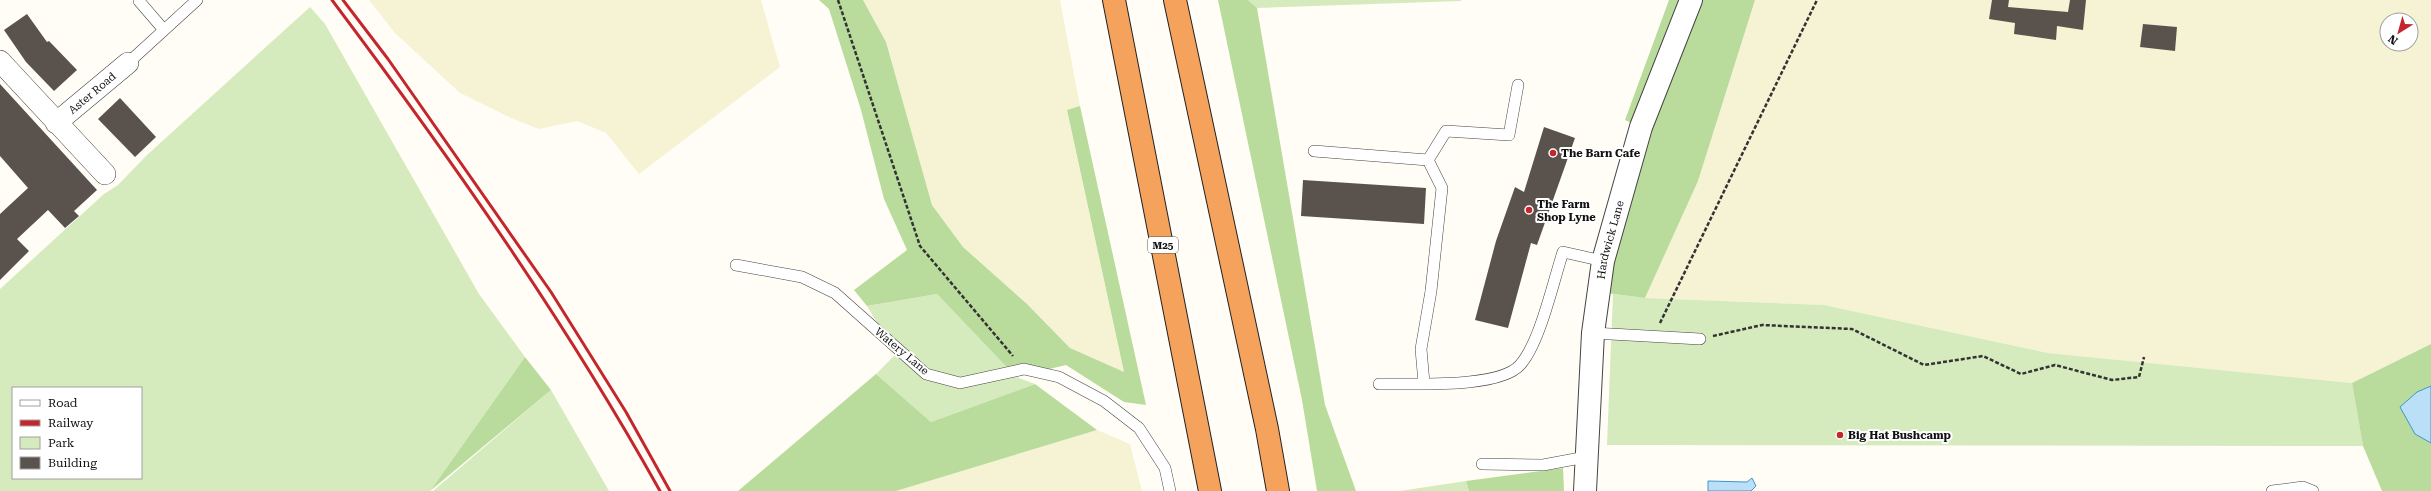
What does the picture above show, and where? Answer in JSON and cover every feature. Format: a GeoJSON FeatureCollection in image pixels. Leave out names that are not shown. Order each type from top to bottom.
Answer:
{"type":"FeatureCollection","features":[{"type":"Feature","properties":{"kind":"highway","name":"M25"},"geometry":{"type":"LineString","coordinates":[[1114,0],[1210,491]]}},
{"type":"Feature","properties":{"kind":"highway"},"geometry":{"type":"LineString","coordinates":[[1175,0],[1267,429],[1278,491]]}},
{"type":"Feature","properties":{"kind":"street","name":"Hardwick Lane"},"geometry":{"type":"LineString","coordinates":[[1585,491],[1593,333],[1603,261],[1641,127],[1691,0]]}},
{"type":"Feature","properties":{"kind":"street"},"geometry":{"type":"LineString","coordinates":[[0,61],[105,174]]}},
{"type":"Feature","properties":{"kind":"street","name":"Aster Road"},"geometry":{"type":"LineString","coordinates":[[56,123],[128,63]]}},
{"type":"Feature","properties":{"kind":"lane"},"geometry":{"type":"LineString","coordinates":[[128,63],[197,0]]}},
{"type":"Feature","properties":{"kind":"lane"},"geometry":{"type":"LineString","coordinates":[[139,2],[164,30]]}},
{"type":"Feature","properties":{"kind":"lane"},"geometry":{"type":"LineString","coordinates":[[1428,160],[1446,131],[1510,134],[1518,85]]}},
{"type":"Feature","properties":{"kind":"lane"},"geometry":{"type":"LineString","coordinates":[[1314,151],[1428,160]]}},
{"type":"Feature","properties":{"kind":"lane"},"geometry":{"type":"LineString","coordinates":[[1424,383],[1421,349],[1431,290],[1442,188],[1428,160]]}},
{"type":"Feature","properties":{"kind":"lane"},"geometry":{"type":"LineString","coordinates":[[1378,384],[1466,383],[1504,375],[1520,366],[1534,342],[1563,252],[1603,261]]}},
{"type":"Feature","properties":{"kind":"lane","name":"Watery Lane"},"geometry":{"type":"LineString","coordinates":[[736,265],[802,277],[835,292],[926,374],[960,383],[1024,369],[1059,377],[1104,401],[1139,428],[1165,468],[1170,491]]}},
{"type":"Feature","properties":{"kind":"lane"},"geometry":{"type":"LineString","coordinates":[[1593,333],[1700,339]]}},
{"type":"Feature","properties":{"kind":"lane"},"geometry":{"type":"LineString","coordinates":[[1482,464],[1543,465],[1586,457]]}},
{"type":"Feature","properties":{"kind":"lane"},"geometry":{"type":"LineString","coordinates":[[2272,491],[2303,487],[2313,491]]}},
{"type":"Feature","properties":{"kind":"path"},"geometry":{"type":"LineString","coordinates":[[838,0],[920,246],[1024,369]]}},
{"type":"Feature","properties":{"kind":"path"},"geometry":{"type":"LineString","coordinates":[[1654,336],[1817,0]]}},
{"type":"Feature","properties":{"kind":"path"},"geometry":{"type":"LineString","coordinates":[[1700,339],[1762,325],[1852,329],[1924,365],[1984,356],[2021,374],[2055,365],[2112,380],[2139,377],[2144,357]]}},
{"type":"Feature","properties":{"kind":"shaded area"},"geometry":{"type":"Polygon","coordinates":[[[369,0],[761,0],[780,67],[639,174],[606,133],[577,121],[539,129],[511,118],[460,93],[395,33],[369,0]]]}},
{"type":"Feature","properties":{"kind":"shaded area"},"geometry":{"type":"Polygon","coordinates":[[[863,0],[1060,0],[1080,106],[1067,111],[1124,373],[1070,348],[1027,304],[963,247],[932,205],[886,42],[863,0]]]}},
{"type":"Feature","properties":{"kind":"shaded area"},"geometry":{"type":"Polygon","coordinates":[[[1755,0],[2431,0],[2431,344],[2352,383],[2048,353],[1824,305],[1645,298],[1698,181],[1755,0]],[[2143,24],[2140,47],[2175,50],[2177,27],[2143,24]]]}},
{"type":"Feature","properties":{"kind":"shaded area"},"geometry":{"type":"Polygon","coordinates":[[[1097,430],[1130,444],[1142,491],[896,491],[1097,430]]]}},
{"type":"Feature","properties":{"kind":"green space"},"geometry":{"type":"Polygon","coordinates":[[[819,0],[863,0],[886,42],[932,205],[963,247],[1027,304],[1070,348],[1124,372],[1067,110],[1080,106],[1146,405],[1124,402],[1066,365],[1016,377],[937,294],[867,306],[854,290],[907,250],[884,199],[861,110],[829,9],[819,0]]]}},
{"type":"Feature","properties":{"kind":"green space"},"geometry":{"type":"Polygon","coordinates":[[[1218,0],[1248,0],[1257,8],[1325,405],[1356,491],[1317,491],[1302,400],[1218,0]]]}},
{"type":"Feature","properties":{"kind":"green space"},"geometry":{"type":"Polygon","coordinates":[[[1248,0],[1461,0],[1461,1],[1257,8],[1248,0]]]}},
{"type":"Feature","properties":{"kind":"green space"},"geometry":{"type":"Polygon","coordinates":[[[1669,0],[1755,0],[1698,181],[1645,298],[1598,292],[1640,127],[1625,120],[1669,0]]]}},
{"type":"Feature","properties":{"kind":"green space"},"geometry":{"type":"Polygon","coordinates":[[[310,7],[325,24],[479,294],[525,357],[430,491],[0,491],[0,289],[104,194],[118,185],[147,155],[310,7]]]}},
{"type":"Feature","properties":{"kind":"green space"},"geometry":{"type":"Polygon","coordinates":[[[937,294],[1016,377],[1035,384],[931,422],[876,374],[896,354],[867,306],[937,294]]]}},
{"type":"Feature","properties":{"kind":"green space"},"geometry":{"type":"Polygon","coordinates":[[[1613,294],[1645,298],[1824,305],[2048,353],[2352,383],[2363,446],[1607,445],[1613,294]]]}},
{"type":"Feature","properties":{"kind":"green space"},"geometry":{"type":"Polygon","coordinates":[[[2431,344],[2431,491],[2382,491],[2363,446],[2352,383],[2431,344]]]}},
{"type":"Feature","properties":{"kind":"green space"},"geometry":{"type":"Polygon","coordinates":[[[525,357],[551,390],[430,491],[525,357]]]}},
{"type":"Feature","properties":{"kind":"green space"},"geometry":{"type":"Polygon","coordinates":[[[876,374],[931,422],[1035,384],[1097,430],[896,491],[738,491],[876,374]]]}},
{"type":"Feature","properties":{"kind":"green space"},"geometry":{"type":"Polygon","coordinates":[[[551,390],[609,491],[433,491],[551,390]]]}},
{"type":"Feature","properties":{"kind":"green space"},"geometry":{"type":"Polygon","coordinates":[[[1563,468],[1564,491],[1469,491],[1466,481],[1563,468]]]}},
{"type":"Feature","properties":{"kind":"green space"},"geometry":{"type":"Polygon","coordinates":[[[1466,481],[1469,491],[1400,491],[1466,481]]]}},
{"type":"Feature","properties":{"kind":"water"},"geometry":{"type":"Polygon","coordinates":[[[2431,386],[2431,443],[2415,434],[2400,407],[2417,392],[2431,386]]]}},
{"type":"Feature","properties":{"kind":"water"},"geometry":{"type":"Polygon","coordinates":[[[1752,478],[1756,486],[1751,491],[1708,491],[1708,481],[1747,482],[1752,478]]]}},
{"type":"Feature","properties":{"kind":"building"},"geometry":{"type":"Polygon","coordinates":[[[1992,0],[2009,0],[2008,7],[2068,12],[2070,0],[2086,0],[2083,30],[2057,26],[2056,40],[2014,34],[2015,23],[1989,19],[1992,0]]]}},
{"type":"Feature","properties":{"kind":"building"},"geometry":{"type":"Polygon","coordinates":[[[27,14],[47,42],[49,41],[77,70],[54,91],[26,62],[4,30],[27,14]]]}},
{"type":"Feature","properties":{"kind":"building"},"geometry":{"type":"Polygon","coordinates":[[[2143,24],[2177,27],[2175,51],[2140,47],[2143,24]]]}},
{"type":"Feature","properties":{"kind":"building"},"geometry":{"type":"Polygon","coordinates":[[[0,84],[97,190],[74,211],[79,216],[65,228],[48,210],[17,239],[29,251],[0,280],[0,214],[28,188],[0,156],[0,84]]]}},
{"type":"Feature","properties":{"kind":"building"},"geometry":{"type":"Polygon","coordinates":[[[120,98],[156,137],[135,157],[98,119],[120,98]]]}},
{"type":"Feature","properties":{"kind":"building"},"geometry":{"type":"Polygon","coordinates":[[[1544,127],[1575,138],[1537,245],[1531,243],[1508,328],[1475,320],[1496,241],[1515,187],[1524,192],[1544,127]]]}},
{"type":"Feature","properties":{"kind":"building"},"geometry":{"type":"Polygon","coordinates":[[[1303,180],[1426,188],[1424,224],[1301,216],[1303,180]]]}},
{"type":"Feature","properties":{"kind":"railway"},"geometry":{"type":"LineString","coordinates":[[332,0],[420,119],[545,301],[585,364],[660,491]]}},
{"type":"Feature","properties":{"kind":"railway"},"geometry":{"type":"LineString","coordinates":[[343,0],[388,59],[551,292],[626,412],[670,491]]}},
{"type":"Feature","properties":{"kind":"place","name":"The Barn Cafe"},"geometry":{"type":"Point","coordinates":[1553,153]}},
{"type":"Feature","properties":{"kind":"place","name":"The Farm Shop Lyne"},"geometry":{"type":"Point","coordinates":[1529,210]}},
{"type":"Feature","properties":{"kind":"place","name":"Big Hat Bushcamp"},"geometry":{"type":"Point","coordinates":[1840,435]}}]}
